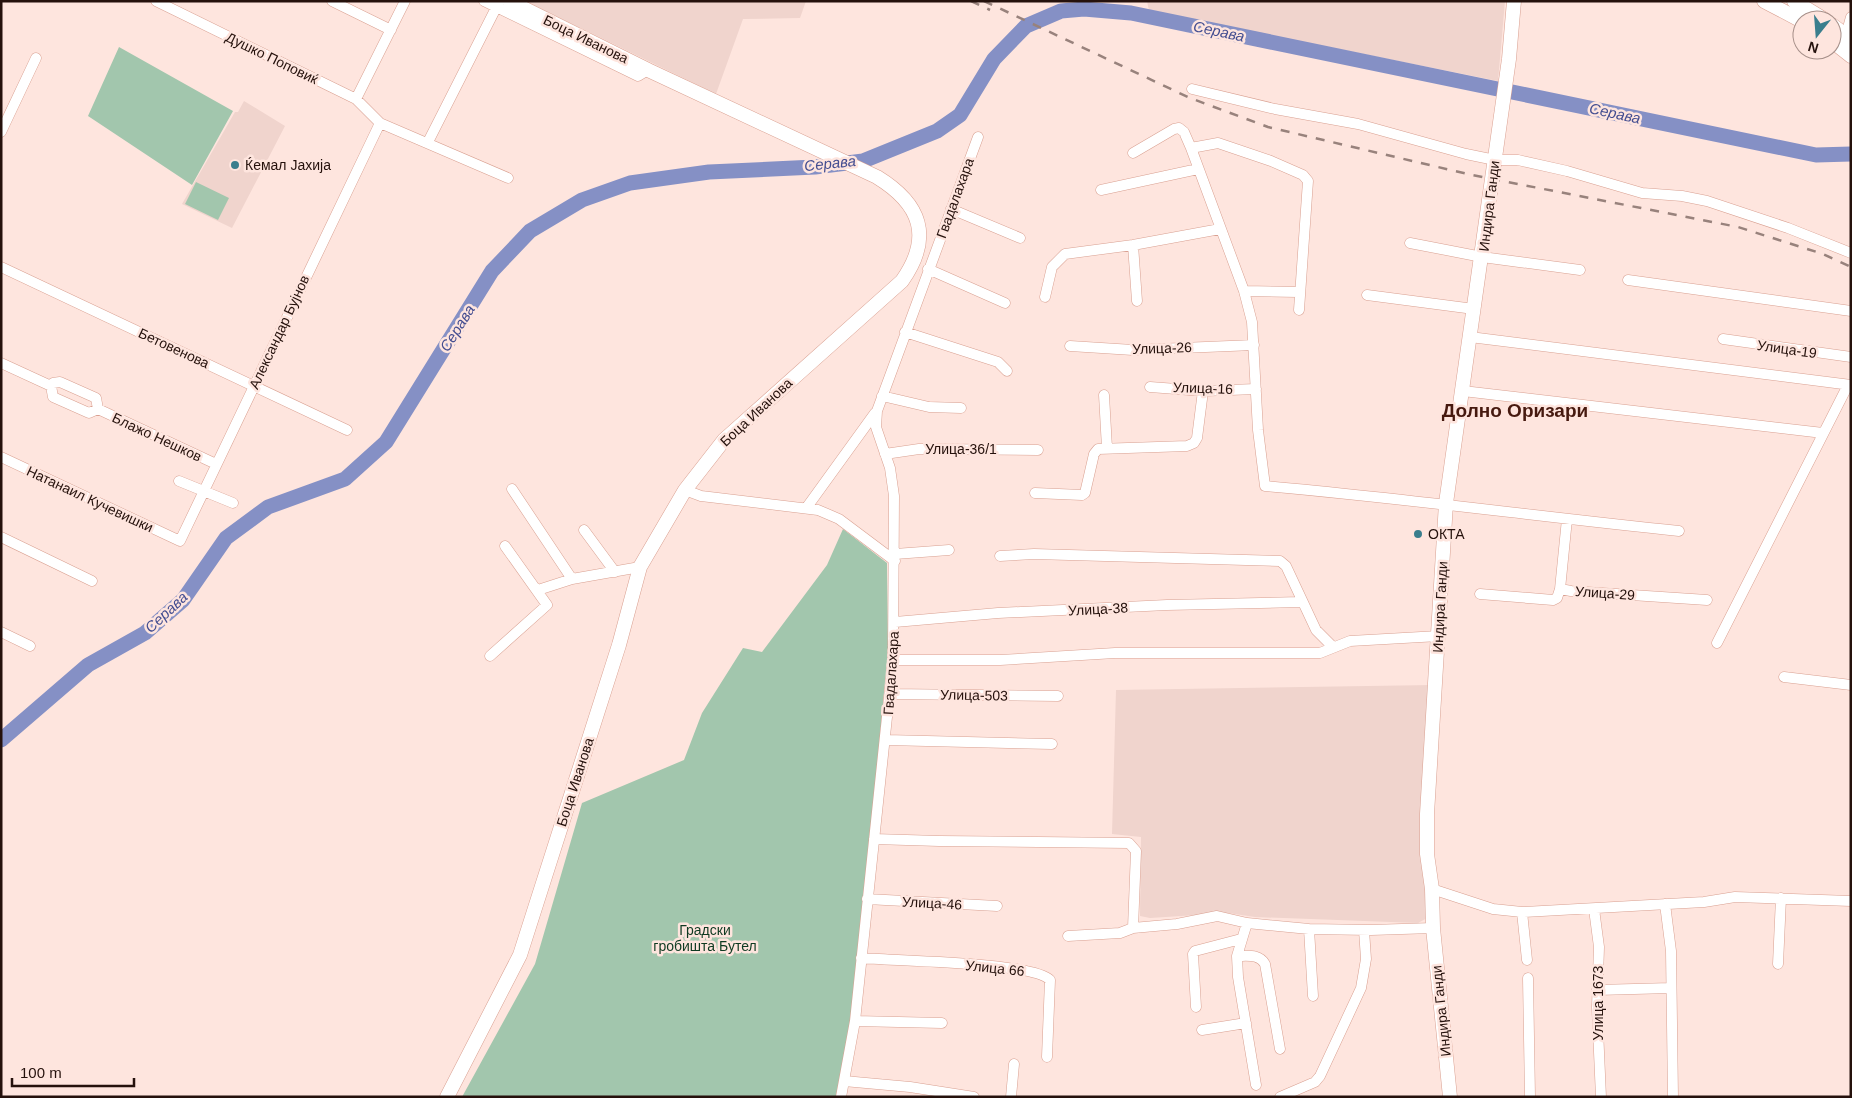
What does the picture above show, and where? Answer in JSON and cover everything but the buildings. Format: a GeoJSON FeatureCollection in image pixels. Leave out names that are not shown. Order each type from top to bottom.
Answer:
{"type":"FeatureCollection","features":[{"type":"Feature","properties":{"kind":"street"},"geometry":{"type":"LineString","coordinates":[[332,1],[391,30]]}},
{"type":"Feature","properties":{"kind":"street"},"geometry":{"type":"LineString","coordinates":[[356,99],[405,1]]}},
{"type":"Feature","properties":{"kind":"street"},"geometry":{"type":"LineString","coordinates":[[428,142],[501,3],[484,1]]}},
{"type":"Feature","properties":{"kind":"street","name":"Индира Ганди"},"geometry":{"type":"LineString","coordinates":[[1450,1097],[1432,928],[1432,889],[1428,863],[1427,814],[1446,503],[1503,103],[1514,1]]}},
{"type":"Feature","properties":{"kind":"street"},"geometry":{"type":"LineString","coordinates":[[1764,1],[1792,16]]}},
{"type":"Feature","properties":{"kind":"street"},"geometry":{"type":"LineString","coordinates":[[1794,1],[1809,10]]}},
{"type":"Feature","properties":{"kind":"street","name":"Душко Поповиќ"},"geometry":{"type":"LineString","coordinates":[[162,2],[356,99],[380,123]]}},
{"type":"Feature","properties":{"kind":"street","name":"Боца Иванова"},"geometry":{"type":"LineString","coordinates":[[447,1097],[520,954],[619,645],[640,568],[685,490],[707,459],[738,425],[902,281],[915,261],[920,234],[911,206],[894,188],[877,178],[501,3]]}},
{"type":"Feature","properties":{"kind":"street"},"geometry":{"type":"LineString","coordinates":[[1848,37],[1851,18]]}},
{"type":"Feature","properties":{"kind":"street"},"geometry":{"type":"LineString","coordinates":[[1,132],[36,58]]}},
{"type":"Feature","properties":{"kind":"street"},"geometry":{"type":"LineString","coordinates":[[1192,89],[1275,109],[1358,124],[1434,146],[1495,160],[1518,160],[1568,171],[1642,193],[1682,196],[1708,201],[1788,228],[1851,253]]}},
{"type":"Feature","properties":{"kind":"street"},"geometry":{"type":"LineString","coordinates":[[380,123],[508,178]]}},
{"type":"Feature","properties":{"kind":"street","name":"Александар Бујнов"},"geometry":{"type":"LineString","coordinates":[[180,541],[380,123]]}},
{"type":"Feature","properties":{"kind":"street"},"geometry":{"type":"LineString","coordinates":[[1133,153],[1179,128],[1184,132],[1191,148],[1244,292],[1252,322],[1265,486],[1446,503],[1679,531]]}},
{"type":"Feature","properties":{"kind":"street","name":"Гвадалахара"},"geometry":{"type":"LineString","coordinates":[[841,1097],[855,1021],[886,740],[895,622],[894,496],[890,468],[876,427],[877,412],[978,137]]}},
{"type":"Feature","properties":{"kind":"street"},"geometry":{"type":"LineString","coordinates":[[1191,148],[1218,143],[1271,161],[1303,175],[1308,181],[1298,292],[1299,310]]}},
{"type":"Feature","properties":{"kind":"street"},"geometry":{"type":"LineString","coordinates":[[1102,190],[1198,169]]}},
{"type":"Feature","properties":{"kind":"street"},"geometry":{"type":"LineString","coordinates":[[951,209],[1020,238]]}},
{"type":"Feature","properties":{"kind":"street"},"geometry":{"type":"LineString","coordinates":[[1045,297],[1052,267],[1065,254],[1133,245],[1220,229]]}},
{"type":"Feature","properties":{"kind":"street"},"geometry":{"type":"LineString","coordinates":[[1410,243],[1482,257],[1580,270]]}},
{"type":"Feature","properties":{"kind":"street"},"geometry":{"type":"LineString","coordinates":[[1133,245],[1137,301]]}},
{"type":"Feature","properties":{"kind":"street","name":"Гвадалахара"},"geometry":{"type":"LineString","coordinates":[[919,246],[932,259]]}},
{"type":"Feature","properties":{"kind":"street","name":"Бетовенова"},"geometry":{"type":"LineString","coordinates":[[1,267],[347,430]]}},
{"type":"Feature","properties":{"kind":"street"},"geometry":{"type":"LineString","coordinates":[[928,270],[1005,303]]}},
{"type":"Feature","properties":{"kind":"street"},"geometry":{"type":"LineString","coordinates":[[1628,280],[1851,310]]}},
{"type":"Feature","properties":{"kind":"street"},"geometry":{"type":"LineString","coordinates":[[1244,292],[1298,292]]}},
{"type":"Feature","properties":{"kind":"street"},"geometry":{"type":"LineString","coordinates":[[1367,295],[1474,309]]}},
{"type":"Feature","properties":{"kind":"street"},"geometry":{"type":"LineString","coordinates":[[905,332],[998,362],[1007,372]]}},
{"type":"Feature","properties":{"kind":"street"},"geometry":{"type":"LineString","coordinates":[[1470,337],[1850,385],[1823,433],[1717,643]]}},
{"type":"Feature","properties":{"kind":"street","name":"Улица-19"},"geometry":{"type":"LineString","coordinates":[[1723,340],[1851,357]]}},
{"type":"Feature","properties":{"kind":"street","name":"Улица-26"},"geometry":{"type":"LineString","coordinates":[[1070,346],[1133,350],[1254,346]]}},
{"type":"Feature","properties":{"kind":"street","name":"Блажо Нешков"},"geometry":{"type":"LineString","coordinates":[[1,363],[50,386]]}},
{"type":"Feature","properties":{"kind":"street","name":"Блажо Нешков"},"geometry":{"type":"LineString","coordinates":[[50,386],[53,382],[60,382],[96,398],[98,409]]}},
{"type":"Feature","properties":{"kind":"street","name":"Блажо Нешков"},"geometry":{"type":"LineString","coordinates":[[50,386],[53,396],[89,413],[98,409],[216,464]]}},
{"type":"Feature","properties":{"kind":"street","name":"Улица-16"},"geometry":{"type":"LineString","coordinates":[[1150,387],[1203,391],[1256,389]]}},
{"type":"Feature","properties":{"kind":"street"},"geometry":{"type":"LineString","coordinates":[[1035,493],[1082,495],[1085,493],[1094,454],[1098,449],[1187,446],[1194,443],[1197,438],[1203,391]]}},
{"type":"Feature","properties":{"kind":"street"},"geometry":{"type":"LineString","coordinates":[[1463,391],[1823,433]]}},
{"type":"Feature","properties":{"kind":"street"},"geometry":{"type":"LineString","coordinates":[[1104,395],[1107,448]]}},
{"type":"Feature","properties":{"kind":"street"},"geometry":{"type":"LineString","coordinates":[[882,396],[929,407],[961,408]]}},
{"type":"Feature","properties":{"kind":"street"},"geometry":{"type":"LineString","coordinates":[[807,507],[877,412]]}},
{"type":"Feature","properties":{"kind":"street","name":"Улица-36/1"},"geometry":{"type":"LineString","coordinates":[[885,454],[919,449],[1038,450]]}},
{"type":"Feature","properties":{"kind":"street","name":"Натанаил Кучевишки"},"geometry":{"type":"LineString","coordinates":[[1,457],[180,541]]}},
{"type":"Feature","properties":{"kind":"street"},"geometry":{"type":"LineString","coordinates":[[180,481],[232,503]]}},
{"type":"Feature","properties":{"kind":"street"},"geometry":{"type":"LineString","coordinates":[[512,489],[572,579]]}},
{"type":"Feature","properties":{"kind":"street"},"geometry":{"type":"LineString","coordinates":[[685,490],[708,498],[807,507],[839,519],[895,558],[948,550]]}},
{"type":"Feature","properties":{"kind":"street"},"geometry":{"type":"LineString","coordinates":[[1560,588],[1567,519]]}},
{"type":"Feature","properties":{"kind":"street"},"geometry":{"type":"LineString","coordinates":[[584,530],[615,572]]}},
{"type":"Feature","properties":{"kind":"street"},"geometry":{"type":"LineString","coordinates":[[1,537],[92,581]]}},
{"type":"Feature","properties":{"kind":"street"},"geometry":{"type":"LineString","coordinates":[[490,656],[547,605],[505,546]]}},
{"type":"Feature","properties":{"kind":"street"},"geometry":{"type":"LineString","coordinates":[[1000,556],[1034,554],[1280,561],[1286,566],[1301,602],[1316,630],[1332,647]]}},
{"type":"Feature","properties":{"kind":"street"},"geometry":{"type":"LineString","coordinates":[[538,590],[572,579],[640,568]]}},
{"type":"Feature","properties":{"kind":"street","name":"Улица-29"},"geometry":{"type":"LineString","coordinates":[[1480,594],[1553,600],[1557,598],[1560,588],[1571,591],[1707,600]]}},
{"type":"Feature","properties":{"kind":"street","name":"Улица-38"},"geometry":{"type":"LineString","coordinates":[[895,622],[998,613],[1167,605],[1301,602]]}},
{"type":"Feature","properties":{"kind":"street"},"geometry":{"type":"LineString","coordinates":[[1,632],[30,646]]}},
{"type":"Feature","properties":{"kind":"street"},"geometry":{"type":"LineString","coordinates":[[893,660],[1000,660],[1115,653],[1320,653],[1350,641],[1438,636]]}},
{"type":"Feature","properties":{"kind":"street"},"geometry":{"type":"LineString","coordinates":[[1784,677],[1851,685]]}},
{"type":"Feature","properties":{"kind":"street","name":"Улица-503"},"geometry":{"type":"LineString","coordinates":[[890,694],[1058,696]]}},
{"type":"Feature","properties":{"kind":"street"},"geometry":{"type":"LineString","coordinates":[[886,740],[1052,744]]}},
{"type":"Feature","properties":{"kind":"street"},"geometry":{"type":"LineString","coordinates":[[874,838],[939,842],[1129,843],[1136,852],[1133,928]]}},
{"type":"Feature","properties":{"kind":"street"},"geometry":{"type":"LineString","coordinates":[[1432,889],[1493,909],[1522,912],[1704,902],[1736,897],[1851,901]]}},
{"type":"Feature","properties":{"kind":"street"},"geometry":{"type":"LineString","coordinates":[[1778,964],[1781,898]]}},
{"type":"Feature","properties":{"kind":"street","name":"Улица-46"},"geometry":{"type":"LineString","coordinates":[[867,899],[997,906]]}},
{"type":"Feature","properties":{"kind":"street"},"geometry":{"type":"LineString","coordinates":[[1665,904],[1671,951],[1673,1097]]}},
{"type":"Feature","properties":{"kind":"street","name":"Улица 1673"},"geometry":{"type":"LineString","coordinates":[[1594,909],[1599,947],[1597,990],[1601,1097]]}},
{"type":"Feature","properties":{"kind":"street"},"geometry":{"type":"LineString","coordinates":[[1522,912],[1527,960]]}},
{"type":"Feature","properties":{"kind":"street"},"geometry":{"type":"LineString","coordinates":[[1068,936],[1106,934],[1133,928],[1177,924],[1208,916],[1224,916],[1247,923],[1309,929],[1432,928]]}},
{"type":"Feature","properties":{"kind":"street"},"geometry":{"type":"LineString","coordinates":[[1247,923],[1237,956],[1256,1085]]}},
{"type":"Feature","properties":{"kind":"street"},"geometry":{"type":"LineString","coordinates":[[1309,929],[1313,996]]}},
{"type":"Feature","properties":{"kind":"street"},"geometry":{"type":"LineString","coordinates":[[1280,1097],[1315,1082],[1320,1076],[1361,988],[1366,959],[1364,930]]}},
{"type":"Feature","properties":{"kind":"street"},"geometry":{"type":"LineString","coordinates":[[1196,1007],[1195,951],[1241,938]]}},
{"type":"Feature","properties":{"kind":"street"},"geometry":{"type":"LineString","coordinates":[[1237,956],[1256,956],[1262,958],[1265,964],[1280,1049]]}},
{"type":"Feature","properties":{"kind":"street","name":"Улица 66"},"geometry":{"type":"LineString","coordinates":[[861,958],[1012,967],[1045,976],[1050,980],[1047,1057]]}},
{"type":"Feature","properties":{"kind":"street"},"geometry":{"type":"LineString","coordinates":[[1528,978],[1530,1097]]}},
{"type":"Feature","properties":{"kind":"street"},"geometry":{"type":"LineString","coordinates":[[1597,990],[1671,988]]}},
{"type":"Feature","properties":{"kind":"street"},"geometry":{"type":"LineString","coordinates":[[855,1021],[942,1023]]}},
{"type":"Feature","properties":{"kind":"street"},"geometry":{"type":"LineString","coordinates":[[1202,1030],[1246,1023]]}},
{"type":"Feature","properties":{"kind":"street"},"geometry":{"type":"LineString","coordinates":[[1011,1097],[1014,1064]]}},
{"type":"Feature","properties":{"kind":"street"},"geometry":{"type":"LineString","coordinates":[[844,1081],[910,1087],[974,1097]]}},
{"type":"Feature","properties":{"kind":"shaded area"},"geometry":{"type":"Polygon","coordinates":[[[525,1],[806,1],[800,18],[743,19],[716,94],[525,1]]]}},
{"type":"Feature","properties":{"kind":"shaded area"},"geometry":{"type":"Polygon","coordinates":[[[1147,1],[1505,1],[1498,81],[1149,11],[1147,1]]]}},
{"type":"Feature","properties":{"kind":"shaded area","name":"Ќемал Јахија"},"geometry":{"type":"Polygon","coordinates":[[[244,101],[285,126],[232,228],[182,204],[235,112],[238,112],[244,101]]]}},
{"type":"Feature","properties":{"kind":"shaded area"},"geometry":{"type":"Polygon","coordinates":[[[1433,685],[1429,917],[1418,923],[1255,917],[1228,913],[1150,918],[1140,916],[1141,837],[1112,834],[1116,690],[1433,685]]]}},
{"type":"Feature","properties":{"kind":"green space"},"geometry":{"type":"Polygon","coordinates":[[[119,47],[233,111],[192,185],[88,116],[119,47]]]}},
{"type":"Feature","properties":{"kind":"green space"},"geometry":{"type":"Polygon","coordinates":[[[196,182],[229,198],[218,220],[185,204],[196,182]]]}},
{"type":"Feature","properties":{"kind":"green space","name":"Градски гробишта Бутел"},"geometry":{"type":"Polygon","coordinates":[[[843,529],[887,563],[888,648],[860,958],[839,1097],[462,1097],[535,964],[582,803],[684,760],[702,713],[743,648],[762,652],[827,565],[843,529]]]}},
{"type":"Feature","properties":{"kind":"waterway","name":"Серава"},"geometry":{"type":"LineString","coordinates":[[1,740],[88,665],[145,633],[183,600],[226,538],[268,507],[345,479],[386,442],[492,271],[530,231],[582,200],[630,183],[709,172],[815,167],[863,161],[937,131],[960,115],[994,59],[1026,26],[1061,11],[1084,9],[1131,13],[1816,155],[1851,154]]}},
{"type":"Feature","properties":{"kind":"railway"},"geometry":{"type":"LineString","coordinates":[[971,1],[990,10]]}},
{"type":"Feature","properties":{"kind":"railway"},"geometry":{"type":"LineString","coordinates":[[984,1],[1190,98],[1268,127],[1472,175],[1738,227],[1823,254],[1851,267]]}},
{"type":"Feature","properties":{"kind":"place","name":"Ќемал Јахија"},"geometry":{"type":"Point","coordinates":[235,165]}},
{"type":"Feature","properties":{"kind":"place","name":"ОКТА"},"geometry":{"type":"Point","coordinates":[1418,534]}},
{"type":"Feature","properties":{"kind":"district","name":"Долно Оризари"},"geometry":{"type":"Point","coordinates":[1515,410]}}]}
